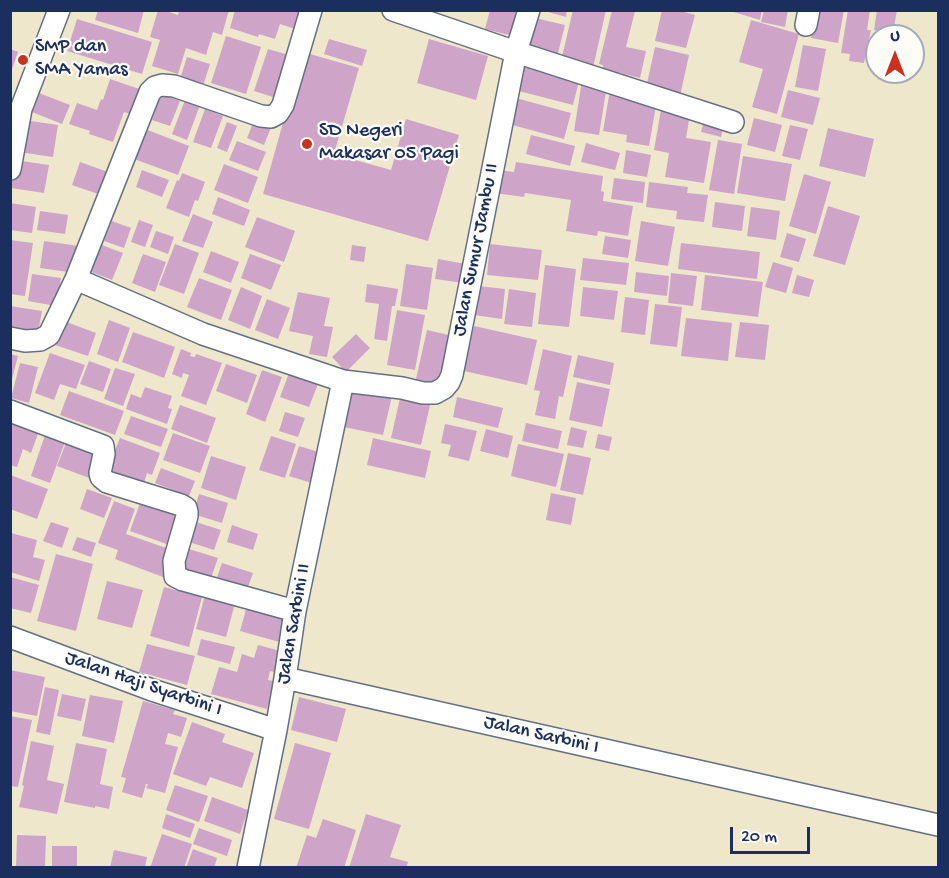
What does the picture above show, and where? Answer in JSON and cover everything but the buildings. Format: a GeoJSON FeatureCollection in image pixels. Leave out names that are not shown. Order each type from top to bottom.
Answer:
{"type":"FeatureCollection","features":[{"type":"Feature","properties":{"kind":"street"},"geometry":{"type":"LineString","coordinates":[[10,169],[21,109],[59,10]]}},
{"type":"Feature","properties":{"kind":"street"},"geometry":{"type":"LineString","coordinates":[[10,338],[25,341],[40,340],[49,335],[76,279],[150,92],[154,87],[162,84],[174,86],[261,116],[272,117],[283,105],[311,10]]}},
{"type":"Feature","properties":{"kind":"street"},"geometry":{"type":"LineString","coordinates":[[393,10],[733,122]]}},
{"type":"Feature","properties":{"kind":"street","name":"Jalan Sumur Jambu II"},"geometry":{"type":"LineString","coordinates":[[76,279],[203,334],[344,381],[423,393],[435,393],[444,388],[452,375],[516,52],[529,10]]}},
{"type":"Feature","properties":{"kind":"street","name":"Jalan Sarbini II"},"geometry":{"type":"LineString","coordinates":[[248,867],[276,730],[295,611],[344,381]]}},
{"type":"Feature","properties":{"kind":"street"},"geometry":{"type":"LineString","coordinates":[[10,411],[103,446],[100,473],[107,482],[186,508],[187,516],[174,561],[176,576],[183,580],[295,611]]}},
{"type":"Feature","properties":{"kind":"street","name":"Jalan Haji Syarbini I"},"geometry":{"type":"LineString","coordinates":[[10,637],[152,690],[276,730]]}},
{"type":"Feature","properties":{"kind":"street","name":"Jalan Sarbini I"},"geometry":{"type":"LineString","coordinates":[[285,678],[939,825]]}},
{"type":"Feature","properties":{"kind":"place","name":"SMP dan SMA Yamas"},"geometry":{"type":"Point","coordinates":[23,60]}},
{"type":"Feature","properties":{"kind":"place","name":"SD Negeri Makasar 05 Pagi"},"geometry":{"type":"Point","coordinates":[307,144]}}]}
